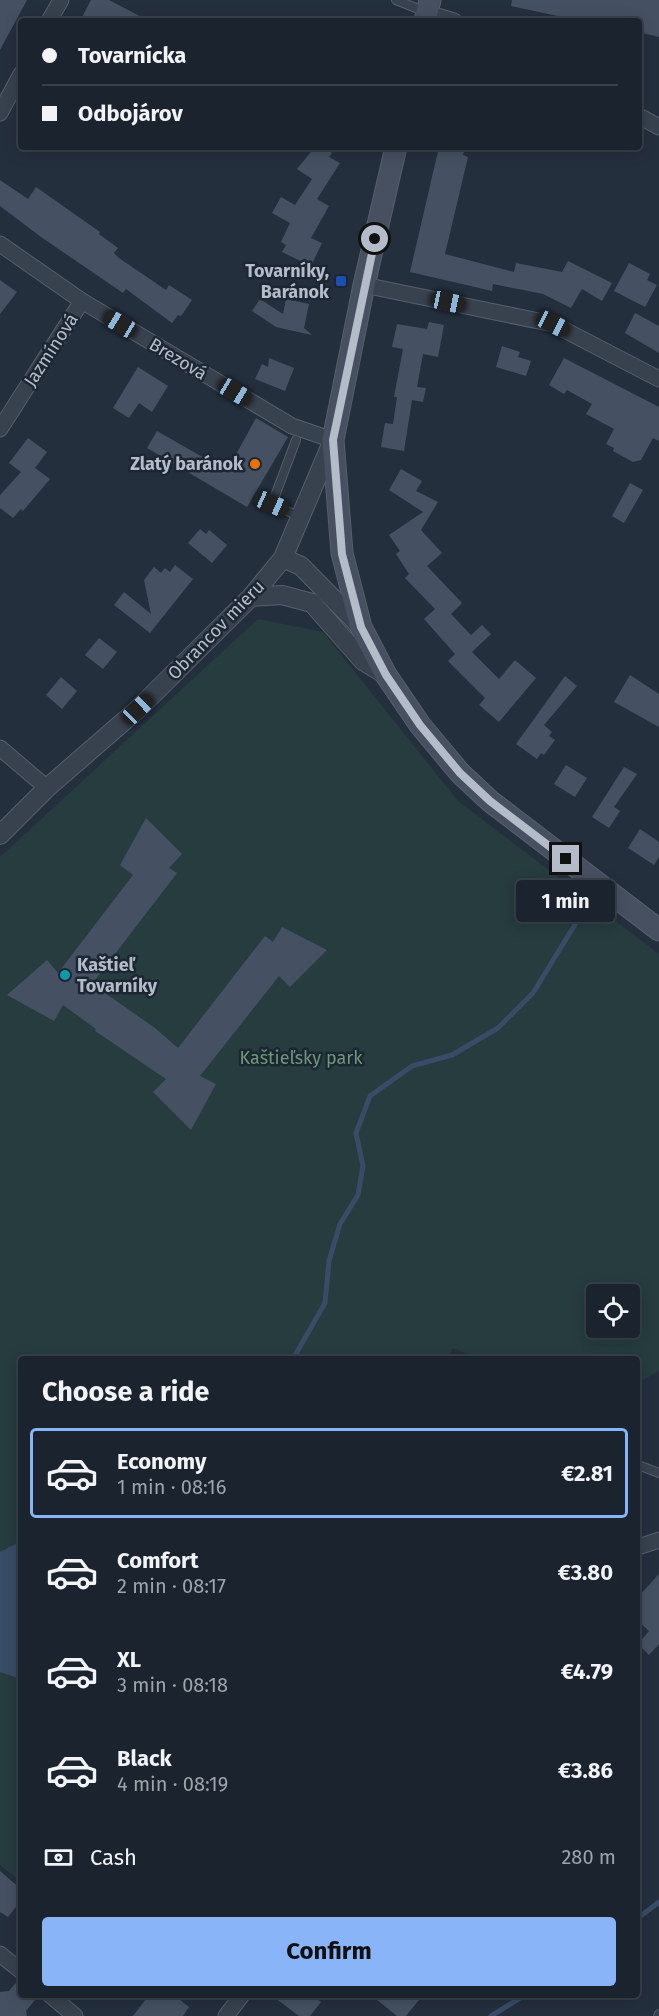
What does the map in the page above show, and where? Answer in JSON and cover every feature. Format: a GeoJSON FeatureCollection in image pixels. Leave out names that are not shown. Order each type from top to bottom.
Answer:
{"type":"FeatureCollection","features":[{"type":"Feature","properties":{"kind":"main road"},"geometry":{"type":"LineString","coordinates":[[395,150],[364,285],[333,440],[342,554],[361,627],[386,675],[438,749],[467,780],[490,801],[659,930]]}},
{"type":"Feature","properties":{"kind":"street"},"geometry":{"type":"LineString","coordinates":[[51,18],[61,0]]}},
{"type":"Feature","properties":{"kind":"street"},"geometry":{"type":"LineString","coordinates":[[427,11],[446,18]]}},
{"type":"Feature","properties":{"kind":"street"},"geometry":{"type":"LineString","coordinates":[[0,113],[18,80]]}},
{"type":"Feature","properties":{"kind":"street"},"geometry":{"type":"LineString","coordinates":[[642,118],[659,127]]}},
{"type":"Feature","properties":{"kind":"street","name":"Brezová"},"geometry":{"type":"LineString","coordinates":[[0,244],[82,301],[292,426],[333,440]]}},
{"type":"Feature","properties":{"kind":"street"},"geometry":{"type":"LineString","coordinates":[[364,285],[553,324],[659,379]]}},
{"type":"Feature","properties":{"kind":"street","name":"Jazmínová"},"geometry":{"type":"LineString","coordinates":[[0,429],[82,301]]}},
{"type":"Feature","properties":{"kind":"street","name":"Obrancov mieru"},"geometry":{"type":"LineString","coordinates":[[0,835],[47,788],[138,709],[252,597],[283,558],[333,440]]}},
{"type":"Feature","properties":{"kind":"street"},"geometry":{"type":"LineString","coordinates":[[283,558],[301,566],[361,627]]}},
{"type":"Feature","properties":{"kind":"street"},"geometry":{"type":"LineString","coordinates":[[252,597],[282,595],[312,603],[363,661],[386,675]]}},
{"type":"Feature","properties":{"kind":"street"},"geometry":{"type":"LineString","coordinates":[[0,748],[47,788]]}},
{"type":"Feature","properties":{"kind":"street"},"geometry":{"type":"LineString","coordinates":[[640,1546],[659,1540]]}},
{"type":"Feature","properties":{"kind":"street"},"geometry":{"type":"LineString","coordinates":[[0,1954],[18,1969]]}},
{"type":"Feature","properties":{"kind":"street"},"geometry":{"type":"LineString","coordinates":[[54,1998],[75,2016]]}},
{"type":"Feature","properties":{"kind":"street"},"geometry":{"type":"LineString","coordinates":[[226,2016],[240,1998]]}},
{"type":"Feature","properties":{"kind":"lane"},"geometry":{"type":"LineString","coordinates":[[396,0],[427,11]]}},
{"type":"Feature","properties":{"kind":"lane"},"geometry":{"type":"LineString","coordinates":[[296,440],[272,504],[300,517]]}},
{"type":"Feature","properties":{"kind":"lane"},"geometry":{"type":"LineString","coordinates":[[640,1466],[659,1473]]}},
{"type":"Feature","properties":{"kind":"green space","name":"Kaštieľsky park"},"geometry":{"type":"Polygon","coordinates":[[[258,619],[323,632],[458,801],[659,954],[659,1371],[640,1382],[640,1356],[471,1356],[453,1348],[449,1356],[18,1356],[18,1880],[0,1865],[0,857],[258,619]]]}},
{"type":"Feature","properties":{"kind":"water"},"geometry":{"type":"Polygon","coordinates":[[[18,1543],[18,1678],[0,1672],[0,1552],[18,1543]]]}},
{"type":"Feature","properties":{"kind":"building"},"geometry":{"type":"Polygon","coordinates":[[[0,0],[27,0],[0,50],[0,0]]]}},
{"type":"Feature","properties":{"kind":"building"},"geometry":{"type":"Polygon","coordinates":[[[91,0],[109,0],[143,18],[82,18],[91,0]]]}},
{"type":"Feature","properties":{"kind":"building"},"geometry":{"type":"Polygon","coordinates":[[[512,0],[659,0],[659,37],[642,33],[642,18],[567,18],[511,6],[512,0]]]}},
{"type":"Feature","properties":{"kind":"building"},"geometry":{"type":"Polygon","coordinates":[[[313,150],[328,150],[332,153],[329,157],[340,163],[317,199],[329,206],[311,238],[322,243],[311,266],[282,252],[286,245],[281,242],[290,223],[272,213],[281,197],[295,205],[312,179],[297,169],[313,150]]]}},
{"type":"Feature","properties":{"kind":"building"},"geometry":{"type":"Polygon","coordinates":[[[438,150],[464,150],[463,155],[468,157],[445,254],[514,272],[516,263],[562,272],[568,261],[612,283],[602,301],[582,289],[571,308],[543,294],[493,284],[492,291],[410,272],[438,150]]]}},
{"type":"Feature","properties":{"kind":"building"},"geometry":{"type":"Polygon","coordinates":[[[0,180],[28,199],[36,187],[100,232],[99,234],[118,248],[114,253],[119,258],[166,290],[169,285],[192,300],[181,316],[178,315],[172,323],[126,289],[123,293],[0,206],[0,180]]]}},
{"type":"Feature","properties":{"kind":"building"},"geometry":{"type":"Polygon","coordinates":[[[629,263],[650,274],[647,280],[657,285],[645,307],[614,291],[629,263]]]}},
{"type":"Feature","properties":{"kind":"building"},"geometry":{"type":"Polygon","coordinates":[[[0,280],[17,292],[0,314],[0,280]]]}},
{"type":"Feature","properties":{"kind":"building"},"geometry":{"type":"Polygon","coordinates":[[[260,299],[283,314],[286,299],[309,304],[304,328],[312,335],[276,327],[252,311],[260,299]]]}},
{"type":"Feature","properties":{"kind":"building"},"geometry":{"type":"Polygon","coordinates":[[[635,313],[659,326],[659,353],[625,333],[635,313]]]}},
{"type":"Feature","properties":{"kind":"building"},"geometry":{"type":"Polygon","coordinates":[[[429,322],[444,325],[438,357],[423,354],[417,387],[426,388],[423,402],[412,400],[404,451],[381,447],[385,423],[393,424],[397,397],[394,397],[403,349],[392,347],[397,324],[427,329],[429,322]]]}},
{"type":"Feature","properties":{"kind":"building"},"geometry":{"type":"Polygon","coordinates":[[[502,346],[520,352],[518,357],[531,361],[526,376],[496,367],[502,346]]]}},
{"type":"Feature","properties":{"kind":"building"},"geometry":{"type":"Polygon","coordinates":[[[269,358],[294,368],[285,391],[255,379],[262,364],[268,367],[269,358]]]}},
{"type":"Feature","properties":{"kind":"building"},"geometry":{"type":"Polygon","coordinates":[[[564,358],[659,407],[659,441],[653,438],[641,460],[633,462],[613,451],[614,448],[606,444],[614,429],[586,414],[592,404],[567,390],[564,394],[549,385],[564,358]]]}},
{"type":"Feature","properties":{"kind":"building"},"geometry":{"type":"Polygon","coordinates":[[[138,367],[168,386],[152,412],[139,403],[129,418],[113,408],[138,367]]]}},
{"type":"Feature","properties":{"kind":"building"},"geometry":{"type":"Polygon","coordinates":[[[256,418],[288,437],[247,507],[147,448],[157,431],[227,471],[256,418]]]}},
{"type":"Feature","properties":{"kind":"building"},"geometry":{"type":"Polygon","coordinates":[[[28,438],[47,452],[35,468],[50,479],[23,511],[21,509],[13,518],[0,508],[0,495],[21,472],[9,463],[28,438]]]}},
{"type":"Feature","properties":{"kind":"building"},"geometry":{"type":"Polygon","coordinates":[[[401,469],[422,481],[416,491],[438,502],[421,530],[442,553],[427,566],[462,603],[451,614],[471,635],[482,625],[491,634],[472,652],[499,679],[515,660],[536,678],[499,722],[479,705],[485,698],[448,661],[455,654],[424,619],[435,609],[405,578],[409,574],[396,554],[400,551],[389,535],[423,512],[389,490],[401,469]]]}},
{"type":"Feature","properties":{"kind":"building"},"geometry":{"type":"Polygon","coordinates":[[[630,483],[643,490],[624,523],[612,516],[630,483]]]}},
{"type":"Feature","properties":{"kind":"building"},"geometry":{"type":"Polygon","coordinates":[[[200,529],[206,534],[209,530],[227,545],[212,563],[188,543],[200,529]]]}},
{"type":"Feature","properties":{"kind":"building"},"geometry":{"type":"Polygon","coordinates":[[[175,565],[193,579],[150,633],[114,605],[124,592],[151,614],[144,580],[154,567],[161,573],[165,568],[170,572],[175,565]]]}},
{"type":"Feature","properties":{"kind":"building"},"geometry":{"type":"Polygon","coordinates":[[[99,638],[117,652],[103,669],[85,655],[99,638]]]}},
{"type":"Feature","properties":{"kind":"building"},"geometry":{"type":"Polygon","coordinates":[[[630,675],[659,694],[659,727],[614,702],[630,675]]]}},
{"type":"Feature","properties":{"kind":"building"},"geometry":{"type":"Polygon","coordinates":[[[565,676],[577,686],[544,725],[552,732],[549,736],[555,740],[544,755],[541,753],[537,759],[516,744],[565,676]]]}},
{"type":"Feature","properties":{"kind":"building"},"geometry":{"type":"Polygon","coordinates":[[[61,677],[77,691],[62,709],[46,695],[61,677]]]}},
{"type":"Feature","properties":{"kind":"building"},"geometry":{"type":"Polygon","coordinates":[[[566,765],[587,778],[575,797],[554,784],[566,765]]]}},
{"type":"Feature","properties":{"kind":"building"},"geometry":{"type":"Polygon","coordinates":[[[624,767],[637,774],[614,807],[620,811],[609,828],[592,817],[624,767]]]}},
{"type":"Feature","properties":{"kind":"building","name":"Kaštieľ Tovarníky"},"geometry":{"type":"Polygon","coordinates":[[[146,818],[182,854],[169,868],[177,873],[92,984],[155,1028],[178,1048],[265,936],[273,942],[282,927],[327,950],[290,987],[279,976],[200,1076],[216,1084],[191,1130],[153,1092],[166,1079],[95,1031],[96,1029],[63,1005],[54,1021],[7,995],[47,960],[58,973],[133,875],[120,865],[146,818]]]}},
{"type":"Feature","properties":{"kind":"building"},"geometry":{"type":"Polygon","coordinates":[[[640,829],[659,842],[659,857],[654,865],[628,848],[640,829]]]}},
{"type":"Feature","properties":{"kind":"building"},"geometry":{"type":"Polygon","coordinates":[[[659,1574],[659,1644],[649,1655],[640,1646],[640,1642],[649,1631],[640,1623],[640,1595],[659,1574]]]}},
{"type":"Feature","properties":{"kind":"building"},"geometry":{"type":"Polygon","coordinates":[[[0,1871],[18,1886],[16,1899],[18,1904],[8,1917],[0,1912],[0,1871]]]}},
{"type":"Feature","properties":{"kind":"building"},"geometry":{"type":"Polygon","coordinates":[[[18,1980],[18,1998],[37,1998],[26,2011],[27,2016],[0,2016],[0,1992],[9,1991],[18,1980]]]}},
{"type":"Feature","properties":{"kind":"building"},"geometry":{"type":"Polygon","coordinates":[[[147,1998],[178,1998],[189,2007],[183,2016],[133,2016],[147,1998]]]}},
{"type":"Feature","properties":{"kind":"building"},"geometry":{"type":"Polygon","coordinates":[[[275,1998],[316,1998],[321,2002],[310,2016],[299,2016],[275,1998]]]}},
{"type":"Feature","properties":{"kind":"building"},"geometry":{"type":"Polygon","coordinates":[[[375,1998],[421,1998],[406,2016],[397,2016],[375,1998]]]}},
{"type":"Feature","properties":{"kind":"waterway"},"geometry":{"type":"LineString","coordinates":[[295,1356],[325,1303],[329,1261],[340,1224],[358,1195],[363,1166],[356,1133],[370,1096],[412,1066],[452,1055],[498,1028],[533,993],[587,905]]}},
{"type":"Feature","properties":{"kind":"waterway"},"geometry":{"type":"LineString","coordinates":[[640,1916],[659,1902]]}},
{"type":"Feature","properties":{"kind":"waterway"},"geometry":{"type":"LineString","coordinates":[[491,2016],[520,1998]]}},
{"type":"Feature","properties":{"kind":"place","name":"Tovarníky, Baránok"},"geometry":{"type":"Point","coordinates":[341,281]}},
{"type":"Feature","properties":{"kind":"place","name":"Zlatý baránok"},"geometry":{"type":"Point","coordinates":[255,464]}},
{"type":"Feature","properties":{"kind":"place","name":"Kaštieľ Tovarníky"},"geometry":{"type":"Point","coordinates":[65,975]}},
{"type":"Feature","properties":{"kind":"route"},"geometry":{"type":"LineString","coordinates":[[375,239],[333,440],[338,528],[342,554],[361,627],[386,675],[438,749],[490,801],[566,859]]}}]}
